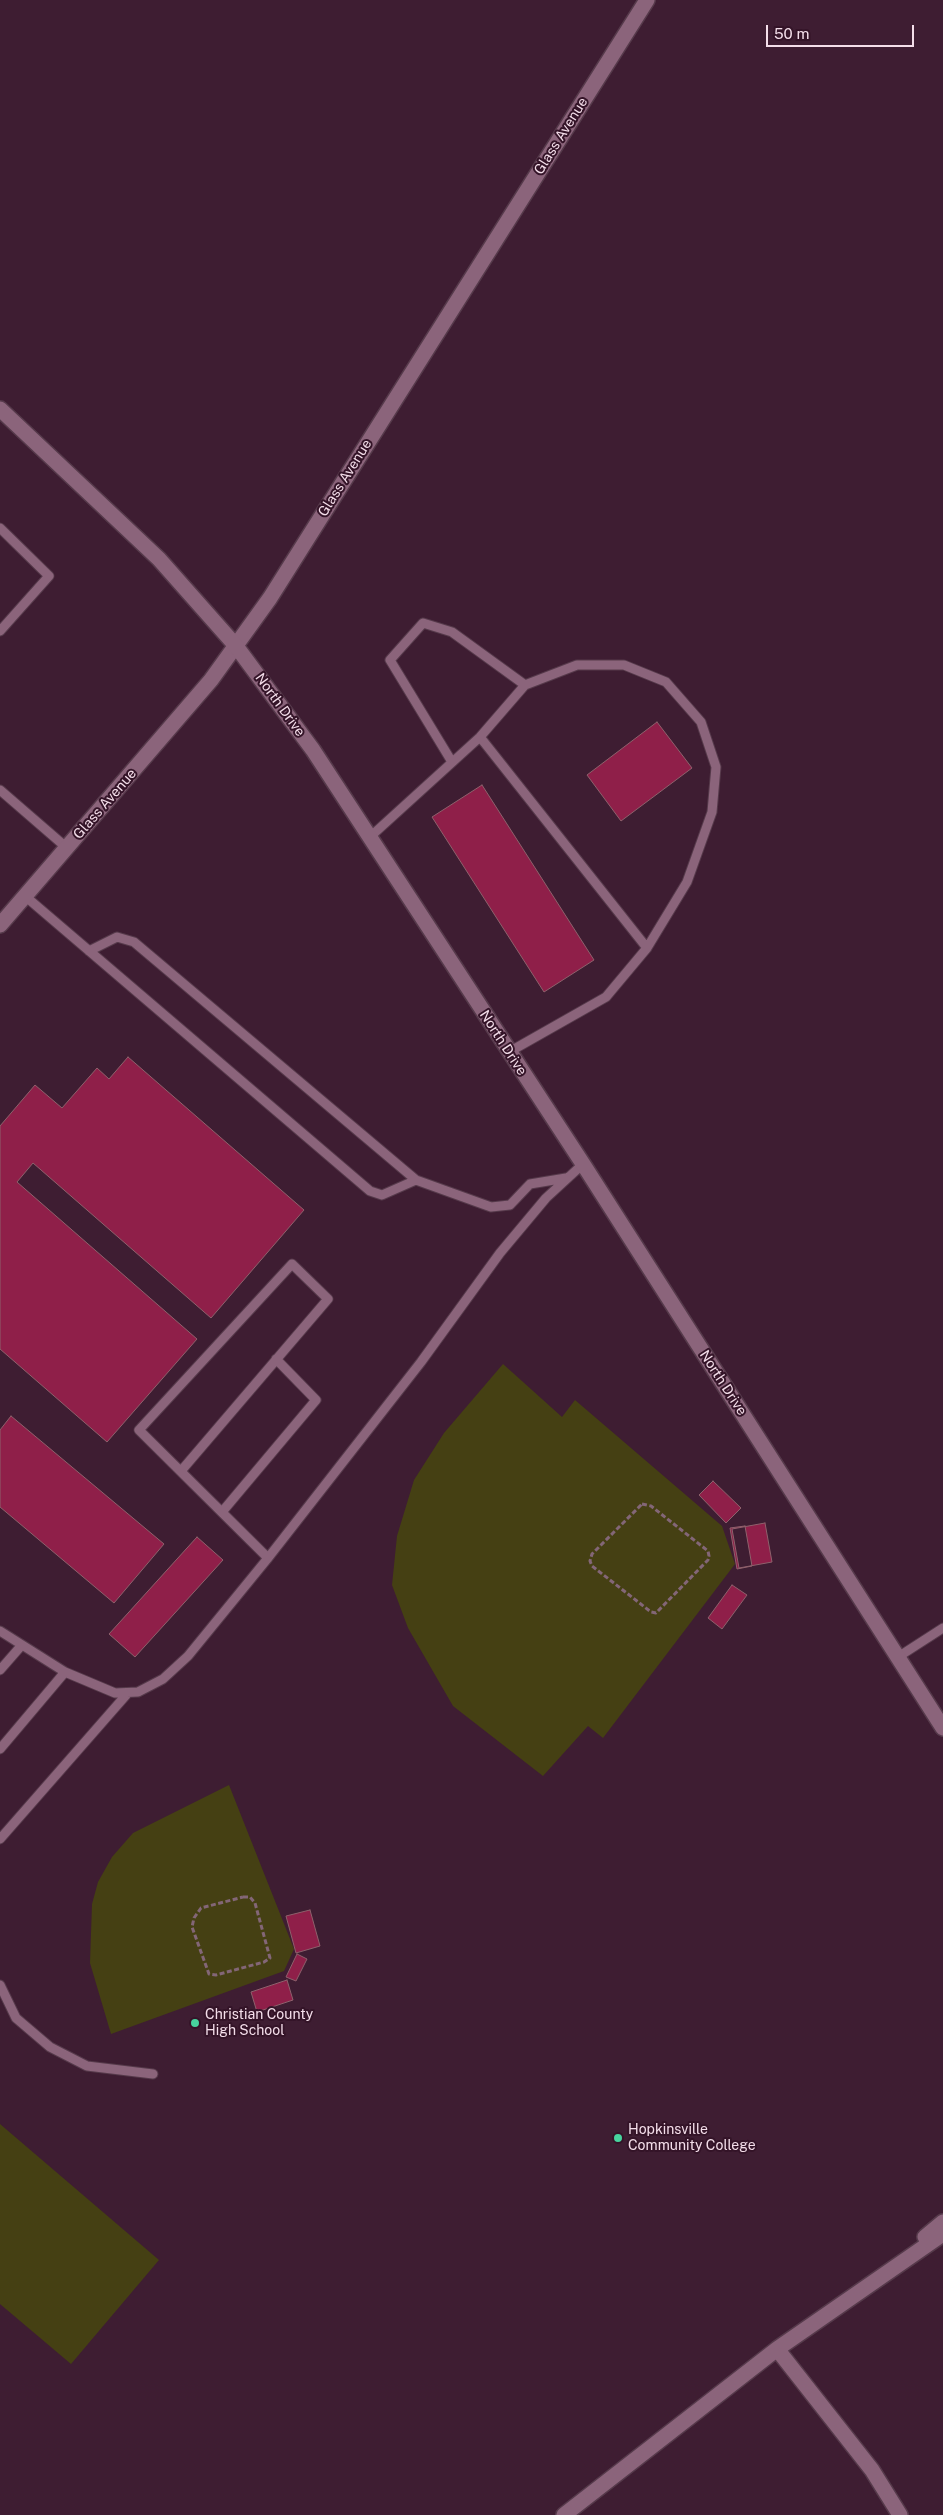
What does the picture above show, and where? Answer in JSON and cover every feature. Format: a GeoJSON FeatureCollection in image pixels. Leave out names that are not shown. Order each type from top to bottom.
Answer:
{"type":"FeatureCollection","features":[{"type":"Feature","properties":{"kind":"street","name":"Glass Avenue"},"geometry":{"type":"LineString","coordinates":[[0,925],[204,687],[236,646],[275,590],[647,0]]}},
{"type":"Feature","properties":{"kind":"street","name":"North Drive"},"geometry":{"type":"LineString","coordinates":[[0,408],[159,559],[236,646],[313,750],[582,1164],[943,1728]]}},
{"type":"Feature","properties":{"kind":"street"},"geometry":{"type":"LineString","coordinates":[[877,2280],[943,2222]]}},
{"type":"Feature","properties":{"kind":"street"},"geometry":{"type":"LineString","coordinates":[[564,2515],[777,2349],[943,2234]]}},
{"type":"Feature","properties":{"kind":"street"},"geometry":{"type":"LineString","coordinates":[[777,2349],[872,2470],[900,2515]]}},
{"type":"Feature","properties":{"kind":"lane"},"geometry":{"type":"LineString","coordinates":[[0,528],[49,576],[0,631]]}},
{"type":"Feature","properties":{"kind":"lane"},"geometry":{"type":"LineString","coordinates":[[452,762],[390,660],[423,623],[452,632],[525,686]]}},
{"type":"Feature","properties":{"kind":"lane"},"geometry":{"type":"LineString","coordinates":[[370,837],[480,737],[525,686],[576,665],[624,666],[666,682],[701,722],[716,767],[712,812],[687,882],[647,948],[606,997],[509,1052]]}},
{"type":"Feature","properties":{"kind":"lane"},"geometry":{"type":"LineString","coordinates":[[480,737],[647,948]]}},
{"type":"Feature","properties":{"kind":"lane"},"geometry":{"type":"LineString","coordinates":[[0,790],[66,848]]}},
{"type":"Feature","properties":{"kind":"lane"},"geometry":{"type":"LineString","coordinates":[[25,896],[370,1191],[382,1195],[416,1180]]}},
{"type":"Feature","properties":{"kind":"lane"},"geometry":{"type":"LineString","coordinates":[[89,951],[116,937],[134,942],[416,1180],[490,1207],[510,1205],[530,1184],[566,1178]]}},
{"type":"Feature","properties":{"kind":"lane"},"geometry":{"type":"LineString","coordinates":[[0,1631],[65,1672],[115,1693],[126,1694],[151,1687],[163,1679],[188,1656],[268,1558],[421,1362],[500,1253],[546,1198],[582,1164]]}},
{"type":"Feature","properties":{"kind":"lane"},"geometry":{"type":"LineString","coordinates":[[181,1471],[328,1298],[292,1264],[139,1430],[268,1558]]}},
{"type":"Feature","properties":{"kind":"lane"},"geometry":{"type":"LineString","coordinates":[[222,1512],[316,1400],[276,1359]]}},
{"type":"Feature","properties":{"kind":"lane"},"geometry":{"type":"LineString","coordinates":[[898,1657],[943,1628]]}},
{"type":"Feature","properties":{"kind":"lane"},"geometry":{"type":"LineString","coordinates":[[0,1670],[21,1646]]}},
{"type":"Feature","properties":{"kind":"lane"},"geometry":{"type":"LineString","coordinates":[[0,1749],[65,1672]]}},
{"type":"Feature","properties":{"kind":"lane"},"geometry":{"type":"LineString","coordinates":[[0,1839],[126,1694]]}},
{"type":"Feature","properties":{"kind":"lane"},"geometry":{"type":"LineString","coordinates":[[0,1985],[16,2018],[50,2047],[87,2066],[152,2074]]}},
{"type":"Feature","properties":{"kind":"path"},"geometry":{"type":"LineString","coordinates":[[642,1504],[651,1506],[708,1551],[708,1560],[656,1613],[651,1612],[592,1566],[590,1561],[592,1554],[642,1504]]}},
{"type":"Feature","properties":{"kind":"path"},"geometry":{"type":"LineString","coordinates":[[243,1896],[250,1897],[255,1903],[270,1950],[270,1958],[264,1962],[216,1975],[209,1974],[192,1928],[194,1918],[201,1908],[243,1896]]}},
{"type":"Feature","properties":{"kind":"shaded area"},"geometry":{"type":"Polygon","coordinates":[[[503,1364],[562,1417],[575,1400],[722,1526],[735,1564],[603,1738],[588,1726],[543,1776],[453,1706],[408,1628],[392,1585],[397,1536],[414,1480],[444,1433],[503,1364]]]}},
{"type":"Feature","properties":{"kind":"shaded area"},"geometry":{"type":"Polygon","coordinates":[[[229,1785],[294,1949],[284,1971],[111,2034],[90,1963],[92,1904],[98,1882],[112,1857],[133,1833],[229,1785]]]}},
{"type":"Feature","properties":{"kind":"shaded area"},"geometry":{"type":"Polygon","coordinates":[[[0,2124],[159,2260],[71,2364],[0,2304],[0,2124]]]}},
{"type":"Feature","properties":{"kind":"building"},"geometry":{"type":"Polygon","coordinates":[[[657,722],[692,768],[621,821],[587,775],[657,722]]]}},
{"type":"Feature","properties":{"kind":"building"},"geometry":{"type":"Polygon","coordinates":[[[482,785],[594,960],[544,992],[432,817],[482,785]]]}},
{"type":"Feature","properties":{"kind":"building"},"geometry":{"type":"Polygon","coordinates":[[[128,1057],[304,1210],[211,1318],[33,1163],[17,1182],[197,1339],[107,1442],[0,1349],[0,1126],[35,1085],[62,1108],[97,1068],[109,1079],[128,1057]]]}},
{"type":"Feature","properties":{"kind":"building"},"geometry":{"type":"Polygon","coordinates":[[[11,1416],[164,1544],[114,1603],[0,1507],[0,1430],[11,1416]]]}},
{"type":"Feature","properties":{"kind":"building"},"geometry":{"type":"Polygon","coordinates":[[[713,1481],[741,1508],[726,1523],[699,1495],[713,1481]]]}},
{"type":"Feature","properties":{"kind":"building"},"geometry":{"type":"Polygon","coordinates":[[[765,1523],[772,1562],[739,1568],[732,1529],[765,1523]]]}},
{"type":"Feature","properties":{"kind":"building"},"geometry":{"type":"Polygon","coordinates":[[[745,1526],[752,1566],[737,1569],[730,1528],[745,1526]]]}},
{"type":"Feature","properties":{"kind":"building"},"geometry":{"type":"Polygon","coordinates":[[[197,1537],[223,1560],[135,1657],[109,1634],[197,1537]]]}},
{"type":"Feature","properties":{"kind":"building"},"geometry":{"type":"Polygon","coordinates":[[[732,1585],[747,1595],[722,1629],[708,1618],[732,1585]]]}},
{"type":"Feature","properties":{"kind":"building"},"geometry":{"type":"Polygon","coordinates":[[[310,1910],[320,1946],[296,1953],[286,1916],[310,1910]]]}},
{"type":"Feature","properties":{"kind":"building"},"geometry":{"type":"Polygon","coordinates":[[[297,1954],[307,1959],[296,1981],[286,1977],[297,1954]]]}},
{"type":"Feature","properties":{"kind":"building"},"geometry":{"type":"Polygon","coordinates":[[[287,1980],[293,2000],[257,2012],[251,1992],[287,1980]]]}},
{"type":"Feature","properties":{"kind":"place","name":"Christian County High School"},"geometry":{"type":"Point","coordinates":[195,2023]}},
{"type":"Feature","properties":{"kind":"place","name":"Hopkinsville Community College"},"geometry":{"type":"Point","coordinates":[618,2138]}}]}
